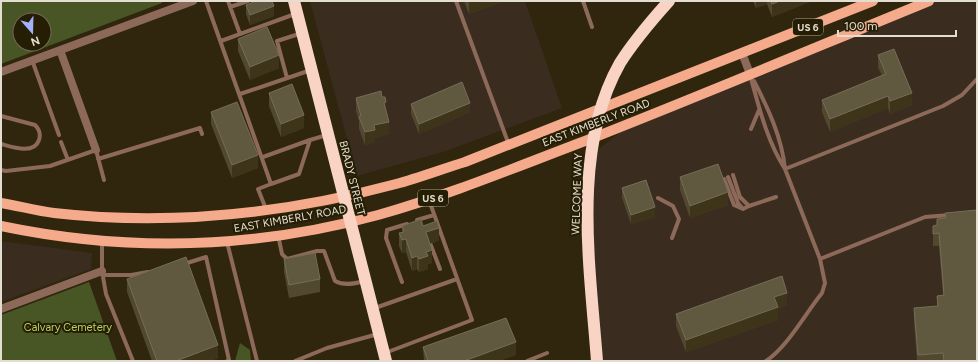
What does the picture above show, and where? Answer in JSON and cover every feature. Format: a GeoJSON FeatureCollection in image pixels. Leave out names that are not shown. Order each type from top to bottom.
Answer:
{"type":"FeatureCollection","features":[{"type":"Feature","properties":{"kind":"highway","name":"BRADY STREET"},"geometry":{"type":"LineString","coordinates":[[294,1],[385,357]]}},
{"type":"Feature","properties":{"kind":"highway","name":"WELCOME WAY"},"geometry":{"type":"LineString","coordinates":[[597,361],[588,234],[591,155],[594,137],[601,109],[610,86],[624,58],[636,40],[668,1]]}},
{"type":"Feature","properties":{"kind":"main road","name":"US 6"},"geometry":{"type":"LineString","coordinates":[[742,53],[873,1]]}},
{"type":"Feature","properties":{"kind":"main road","name":"US 6"},"geometry":{"type":"LineString","coordinates":[[750,74],[929,1]]}},
{"type":"Feature","properties":{"kind":"main road","name":"EAST KIMBERLY ROAD"},"geometry":{"type":"LineString","coordinates":[[1,203],[52,213],[116,219],[189,218],[267,211],[344,197],[397,184],[465,162],[742,53]]}},
{"type":"Feature","properties":{"kind":"main road","name":"EAST KIMBERLY ROAD"},"geometry":{"type":"LineString","coordinates":[[1,226],[74,239],[153,244],[227,242],[278,235],[350,221],[428,199],[594,137],[750,74]]}},
{"type":"Feature","properties":{"kind":"street"},"geometry":{"type":"LineString","coordinates":[[1,72],[193,1]]}},
{"type":"Feature","properties":{"kind":"street"},"geometry":{"type":"LineString","coordinates":[[60,50],[96,150]]}},
{"type":"Feature","properties":{"kind":"street"},"geometry":{"type":"LineString","coordinates":[[742,53],[750,74]]}},
{"type":"Feature","properties":{"kind":"street"},"geometry":{"type":"LineString","coordinates":[[1,309],[102,273]]}},
{"type":"Feature","properties":{"kind":"lane"},"geometry":{"type":"LineString","coordinates":[[206,1],[272,184]]}},
{"type":"Feature","properties":{"kind":"lane"},"geometry":{"type":"LineString","coordinates":[[228,1],[240,34]]}},
{"type":"Feature","properties":{"kind":"lane"},"geometry":{"type":"LineString","coordinates":[[230,7],[248,1]]}},
{"type":"Feature","properties":{"kind":"lane"},"geometry":{"type":"LineString","coordinates":[[456,1],[509,145]]}},
{"type":"Feature","properties":{"kind":"lane"},"geometry":{"type":"LineString","coordinates":[[583,1],[592,27]]}},
{"type":"Feature","properties":{"kind":"lane"},"geometry":{"type":"LineString","coordinates":[[221,41],[297,14]]}},
{"type":"Feature","properties":{"kind":"lane"},"geometry":{"type":"LineString","coordinates":[[287,78],[277,41],[302,33]]}},
{"type":"Feature","properties":{"kind":"lane"},"geometry":{"type":"LineString","coordinates":[[32,60],[59,136]]}},
{"type":"Feature","properties":{"kind":"lane"},"geometry":{"type":"LineString","coordinates":[[240,94],[312,70]]}},
{"type":"Feature","properties":{"kind":"lane"},"geometry":{"type":"LineString","coordinates":[[750,74],[760,110],[777,156],[785,169],[820,259],[824,283],[822,292],[775,354],[766,361]]}},
{"type":"Feature","properties":{"kind":"lane"},"geometry":{"type":"LineString","coordinates":[[750,74],[766,103],[784,154],[785,169]]}},
{"type":"Feature","properties":{"kind":"lane"},"geometry":{"type":"LineString","coordinates":[[785,169],[943,106],[962,95],[977,80]]}},
{"type":"Feature","properties":{"kind":"lane"},"geometry":{"type":"LineString","coordinates":[[751,129],[760,110]]}},
{"type":"Feature","properties":{"kind":"lane"},"geometry":{"type":"LineString","coordinates":[[1,116],[35,124],[40,130],[39,139],[36,145],[29,149],[1,144]]}},
{"type":"Feature","properties":{"kind":"lane"},"geometry":{"type":"LineString","coordinates":[[98,159],[200,128],[202,134]]}},
{"type":"Feature","properties":{"kind":"lane"},"geometry":{"type":"LineString","coordinates":[[263,157],[328,134]]}},
{"type":"Feature","properties":{"kind":"lane"},"geometry":{"type":"LineString","coordinates":[[267,211],[258,189],[298,174],[310,140]]}},
{"type":"Feature","properties":{"kind":"lane"},"geometry":{"type":"LineString","coordinates":[[62,142],[68,160]]}},
{"type":"Feature","properties":{"kind":"lane"},"geometry":{"type":"LineString","coordinates":[[1,170],[6,171],[50,166],[96,150],[104,180]]}},
{"type":"Feature","properties":{"kind":"lane"},"geometry":{"type":"LineString","coordinates":[[733,175],[740,197],[750,206]]}},
{"type":"Feature","properties":{"kind":"lane"},"geometry":{"type":"LineString","coordinates":[[743,209],[724,177],[734,205],[743,209],[776,197]]}},
{"type":"Feature","properties":{"kind":"lane"},"geometry":{"type":"LineString","coordinates":[[658,198],[673,206],[679,218],[672,238]]}},
{"type":"Feature","properties":{"kind":"lane"},"geometry":{"type":"LineString","coordinates":[[385,357],[472,320],[428,199]]}},
{"type":"Feature","properties":{"kind":"lane"},"geometry":{"type":"LineString","coordinates":[[402,282],[386,238],[387,230],[434,215]]}},
{"type":"Feature","properties":{"kind":"lane"},"geometry":{"type":"LineString","coordinates":[[820,259],[925,217],[956,215]]}},
{"type":"Feature","properties":{"kind":"lane"},"geometry":{"type":"LineString","coordinates":[[432,229],[437,223]]}},
{"type":"Feature","properties":{"kind":"lane"},"geometry":{"type":"LineString","coordinates":[[278,235],[282,254],[287,259],[317,251],[324,252],[335,281],[354,284],[365,281]]}},
{"type":"Feature","properties":{"kind":"lane"},"geometry":{"type":"LineString","coordinates":[[102,241],[102,273],[106,294],[133,361]]}},
{"type":"Feature","properties":{"kind":"lane"},"geometry":{"type":"LineString","coordinates":[[227,242],[257,361]]}},
{"type":"Feature","properties":{"kind":"lane"},"geometry":{"type":"LineString","coordinates":[[430,243],[440,269]]}},
{"type":"Feature","properties":{"kind":"lane"},"geometry":{"type":"LineString","coordinates":[[179,265],[206,257],[229,360],[227,361]]}},
{"type":"Feature","properties":{"kind":"lane"},"geometry":{"type":"LineString","coordinates":[[102,273],[131,275],[150,272]]}},
{"type":"Feature","properties":{"kind":"lane"},"geometry":{"type":"LineString","coordinates":[[372,309],[457,279]]}},
{"type":"Feature","properties":{"kind":"lane"},"geometry":{"type":"LineString","coordinates":[[295,361],[379,333]]}},
{"type":"Feature","properties":{"kind":"lane"},"geometry":{"type":"LineString","coordinates":[[526,361],[547,354]]}},
{"type":"Feature","properties":{"kind":"lane"},"geometry":{"type":"LineString","coordinates":[[311,355],[313,361]]}},
{"type":"Feature","properties":{"kind":"shaded area"},"geometry":{"type":"Polygon","coordinates":[[[310,1],[525,1],[562,108],[443,152],[357,176],[310,1]]]}},
{"type":"Feature","properties":{"kind":"shaded area"},"geometry":{"type":"Polygon","coordinates":[[[929,1],[977,1],[977,361],[597,361],[591,155],[632,123],[929,1]]]}},
{"type":"Feature","properties":{"kind":"shaded area"},"geometry":{"type":"Polygon","coordinates":[[[1,241],[92,253],[91,269],[1,302],[1,241]]]}},
{"type":"Feature","properties":{"kind":"green space"},"geometry":{"type":"Polygon","coordinates":[[[1,1],[162,1],[162,3],[52,45],[52,12],[12,12],[12,52],[33,52],[1,64],[1,1]]]}},
{"type":"Feature","properties":{"kind":"green space","name":"Calvary Cemetery"},"geometry":{"type":"Polygon","coordinates":[[[89,282],[117,361],[1,361],[1,315],[89,282]]]}},
{"type":"Feature","properties":{"kind":"green space"},"geometry":{"type":"Polygon","coordinates":[[[240,343],[250,350],[251,361],[235,361],[240,343]]]}},
{"type":"Feature","properties":{"kind":"building"},"geometry":{"type":"Polygon","coordinates":[[[256,1],[272,1],[274,6],[250,15],[246,5],[256,1]]]}},
{"type":"Feature","properties":{"kind":"building"},"geometry":{"type":"Polygon","coordinates":[[[771,1],[780,1],[772,4],[771,1]]]}},
{"type":"Feature","properties":{"kind":"building"},"geometry":{"type":"Polygon","coordinates":[[[267,27],[279,55],[250,67],[238,39],[267,27]]]}},
{"type":"Feature","properties":{"kind":"building"},"geometry":{"type":"Polygon","coordinates":[[[894,49],[912,93],[890,101],[888,96],[830,119],[822,100],[886,74],[878,55],[894,49]]]}},
{"type":"Feature","properties":{"kind":"building"},"geometry":{"type":"Polygon","coordinates":[[[462,82],[470,103],[419,124],[411,104],[462,82]]]}},
{"type":"Feature","properties":{"kind":"building"},"geometry":{"type":"Polygon","coordinates":[[[292,84],[304,115],[281,124],[269,93],[292,84]]]}},
{"type":"Feature","properties":{"kind":"building"},"geometry":{"type":"Polygon","coordinates":[[[381,91],[382,97],[385,97],[386,102],[384,103],[389,122],[374,125],[375,130],[365,132],[359,117],[361,116],[356,98],[381,91]]]}},
{"type":"Feature","properties":{"kind":"building"},"geometry":{"type":"Polygon","coordinates":[[[237,102],[258,155],[232,165],[211,112],[237,102]]]}},
{"type":"Feature","properties":{"kind":"building"},"geometry":{"type":"Polygon","coordinates":[[[718,164],[728,192],[690,206],[680,177],[718,164]]]}},
{"type":"Feature","properties":{"kind":"building"},"geometry":{"type":"Polygon","coordinates":[[[646,180],[655,207],[631,215],[622,188],[646,180]]]}},
{"type":"Feature","properties":{"kind":"building"},"geometry":{"type":"Polygon","coordinates":[[[977,210],[977,361],[944,361],[943,353],[918,355],[914,308],[938,306],[937,296],[944,295],[939,233],[933,234],[933,226],[937,225],[937,219],[946,218],[945,213],[977,210]]]}},
{"type":"Feature","properties":{"kind":"building"},"geometry":{"type":"Polygon","coordinates":[[[421,219],[423,226],[437,221],[439,228],[426,232],[432,250],[426,252],[428,256],[419,259],[417,256],[412,258],[406,239],[402,240],[399,233],[404,232],[402,226],[421,219]]]}},
{"type":"Feature","properties":{"kind":"building"},"geometry":{"type":"Polygon","coordinates":[[[315,253],[320,279],[289,285],[284,259],[315,253]]]}},
{"type":"Feature","properties":{"kind":"building"},"geometry":{"type":"Polygon","coordinates":[[[186,257],[218,345],[176,361],[157,361],[127,279],[186,257]]]}},
{"type":"Feature","properties":{"kind":"building"},"geometry":{"type":"Polygon","coordinates":[[[782,276],[787,293],[774,297],[778,307],[686,340],[676,314],[782,276]]]}},
{"type":"Feature","properties":{"kind":"building"},"geometry":{"type":"Polygon","coordinates":[[[506,318],[516,342],[464,361],[428,361],[423,347],[506,318]]]}}]}
